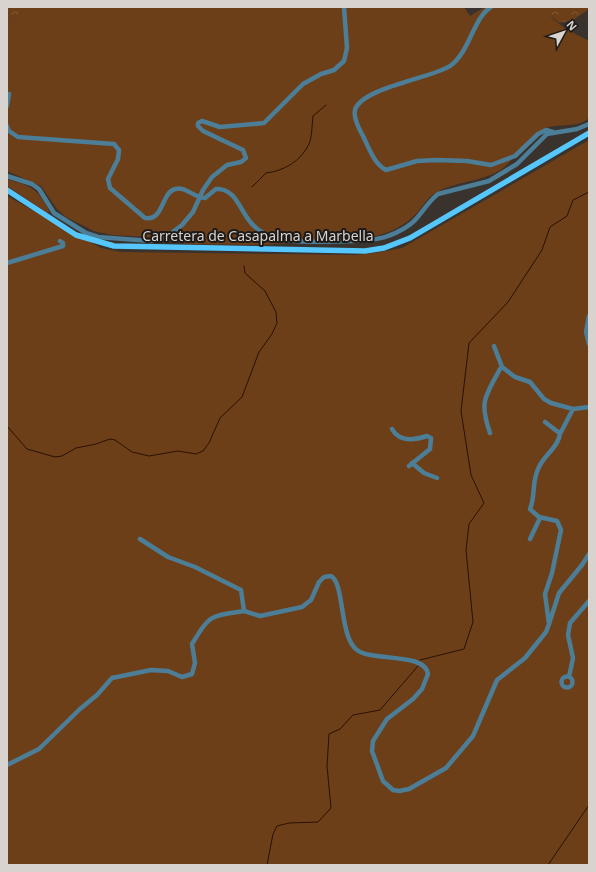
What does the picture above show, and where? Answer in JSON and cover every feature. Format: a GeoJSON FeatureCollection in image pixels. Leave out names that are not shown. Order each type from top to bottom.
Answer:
{"type":"FeatureCollection","features":[{"type":"Feature","properties":{"kind":"main road","name":"Carretera de Casapalma a Marbella"},"geometry":{"type":"LineString","coordinates":[[7,190],[76,235],[114,246],[364,251],[384,248],[410,238],[589,133]]}},
{"type":"Feature","properties":{"kind":"street"},"geometry":{"type":"LineString","coordinates":[[7,176],[32,184],[39,189],[50,208],[61,219],[86,233],[98,237],[151,240],[169,235],[182,225],[193,212],[203,190],[217,172],[226,165],[242,162],[246,155],[243,150],[203,131],[198,126],[198,123],[202,121],[220,127],[264,124],[303,84],[339,66],[346,55],[344,7]]}},
{"type":"Feature","properties":{"kind":"street"},"geometry":{"type":"LineString","coordinates":[[491,7],[483,13],[463,52],[449,66],[404,82],[360,102],[356,109],[356,120],[375,162],[386,170],[417,161],[436,160],[467,161],[491,165],[515,156],[538,134],[546,130],[553,132]]}},
{"type":"Feature","properties":{"kind":"street"},"geometry":{"type":"LineString","coordinates":[[7,106],[9,94]]}},
{"type":"Feature","properties":{"kind":"street"},"geometry":{"type":"LineString","coordinates":[[7,126],[9,131],[18,137],[114,144],[119,150],[118,159],[108,179],[110,188],[145,218],[149,219],[162,209],[168,194],[173,190],[184,189],[200,198],[205,198],[216,189],[225,190],[234,198],[252,224],[262,232],[278,239],[370,240],[388,237],[415,220],[438,194],[474,185],[497,177],[523,158],[547,134],[577,130],[589,124]]}},
{"type":"Feature","properties":{"kind":"street"},"geometry":{"type":"LineString","coordinates":[[7,263],[63,246],[63,243],[60,241]]}},
{"type":"Feature","properties":{"kind":"street"},"geometry":{"type":"LineString","coordinates":[[589,316],[586,332],[589,344]]}},
{"type":"Feature","properties":{"kind":"street"},"geometry":{"type":"LineString","coordinates":[[494,346],[502,367],[514,377],[530,382],[538,393],[551,403],[573,409],[589,407]]}},
{"type":"Feature","properties":{"kind":"street"},"geometry":{"type":"LineString","coordinates":[[490,433],[484,416],[485,398],[502,367]]}},
{"type":"Feature","properties":{"kind":"street"},"geometry":{"type":"LineString","coordinates":[[549,624],[545,594],[552,573],[561,528],[557,521],[540,517],[530,510],[534,500],[533,485],[539,466],[557,442],[560,432],[573,409]]}},
{"type":"Feature","properties":{"kind":"street"},"geometry":{"type":"LineString","coordinates":[[545,422],[560,432]]}},
{"type":"Feature","properties":{"kind":"street"},"geometry":{"type":"LineString","coordinates":[[392,428],[401,437],[409,439],[427,436],[430,437],[430,449],[411,465],[424,473],[437,478]]}},
{"type":"Feature","properties":{"kind":"street"},"geometry":{"type":"LineString","coordinates":[[530,540],[540,517]]}},
{"type":"Feature","properties":{"kind":"street"},"geometry":{"type":"LineString","coordinates":[[140,538],[168,557],[204,571],[241,590],[244,611]]}},
{"type":"Feature","properties":{"kind":"street"},"geometry":{"type":"LineString","coordinates":[[7,765],[39,749],[112,678],[151,670],[168,671],[182,677],[192,674],[195,663],[192,644],[203,625],[214,616],[244,611],[260,616],[302,607],[311,600],[319,582],[324,577],[331,576],[338,583],[343,617],[353,647],[357,651],[374,657],[418,662],[426,668],[428,674],[422,689],[413,699],[387,719],[373,741],[372,751],[383,781],[388,788],[399,791],[409,789],[446,768],[473,736],[497,680],[533,650],[546,632],[559,593],[589,554]]}},
{"type":"Feature","properties":{"kind":"street"},"geometry":{"type":"LineString","coordinates":[[569,677],[573,658],[568,635],[570,623],[589,601]]}},
{"type":"Feature","properties":{"kind":"green space"},"geometry":{"type":"Polygon","coordinates":[[[7,7],[31,7],[7,22],[7,7]]]}},
{"type":"Feature","properties":{"kind":"green space"},"geometry":{"type":"Polygon","coordinates":[[[31,7],[464,7],[470,16],[485,7],[546,7],[558,23],[589,41],[589,118],[578,124],[552,126],[540,131],[529,140],[504,168],[483,178],[442,189],[429,198],[415,215],[401,226],[375,236],[263,245],[188,244],[149,237],[112,235],[94,231],[66,217],[57,209],[41,186],[7,171],[7,22],[31,7]]]}},
{"type":"Feature","properties":{"kind":"green space"},"geometry":{"type":"Polygon","coordinates":[[[546,7],[589,7],[589,9],[573,20],[559,23],[548,13],[546,7]]]}},
{"type":"Feature","properties":{"kind":"green space"},"geometry":{"type":"Polygon","coordinates":[[[589,140],[589,865],[7,865],[7,196],[101,248],[121,252],[355,255],[402,248],[589,140]]]}},
{"type":"Feature","properties":{"kind":"green space"},"geometry":{"type":"Polygon","coordinates":[[[7,179],[24,184],[36,192],[47,206],[49,214],[7,186],[7,179]]]}},
{"type":"Feature","properties":{"kind":"waterway"},"geometry":{"type":"LineString","coordinates":[[252,187],[266,173],[279,170],[297,160],[309,144],[313,116],[326,105]]}},
{"type":"Feature","properties":{"kind":"waterway"},"geometry":{"type":"LineString","coordinates":[[420,660],[464,649],[473,622],[466,550],[469,524],[484,503],[471,475],[461,411],[469,343],[508,302],[542,250],[550,227],[567,216],[573,200],[589,192]]}},
{"type":"Feature","properties":{"kind":"waterway"},"geometry":{"type":"LineString","coordinates":[[7,426],[27,449],[55,457],[62,456],[76,448],[96,444],[110,439],[115,440],[132,452],[149,456],[178,451],[196,454],[203,451],[209,443],[220,418],[242,397],[259,352],[272,334],[277,323],[276,312],[265,291],[245,273],[244,266]]}},
{"type":"Feature","properties":{"kind":"waterway"},"geometry":{"type":"LineString","coordinates":[[267,865],[273,834],[277,826],[289,823],[318,822],[331,808],[327,766],[329,734],[340,729],[353,715],[380,710],[418,666]]}},
{"type":"Feature","properties":{"kind":"waterway"},"geometry":{"type":"LineString","coordinates":[[548,865],[589,805]]}}]}
